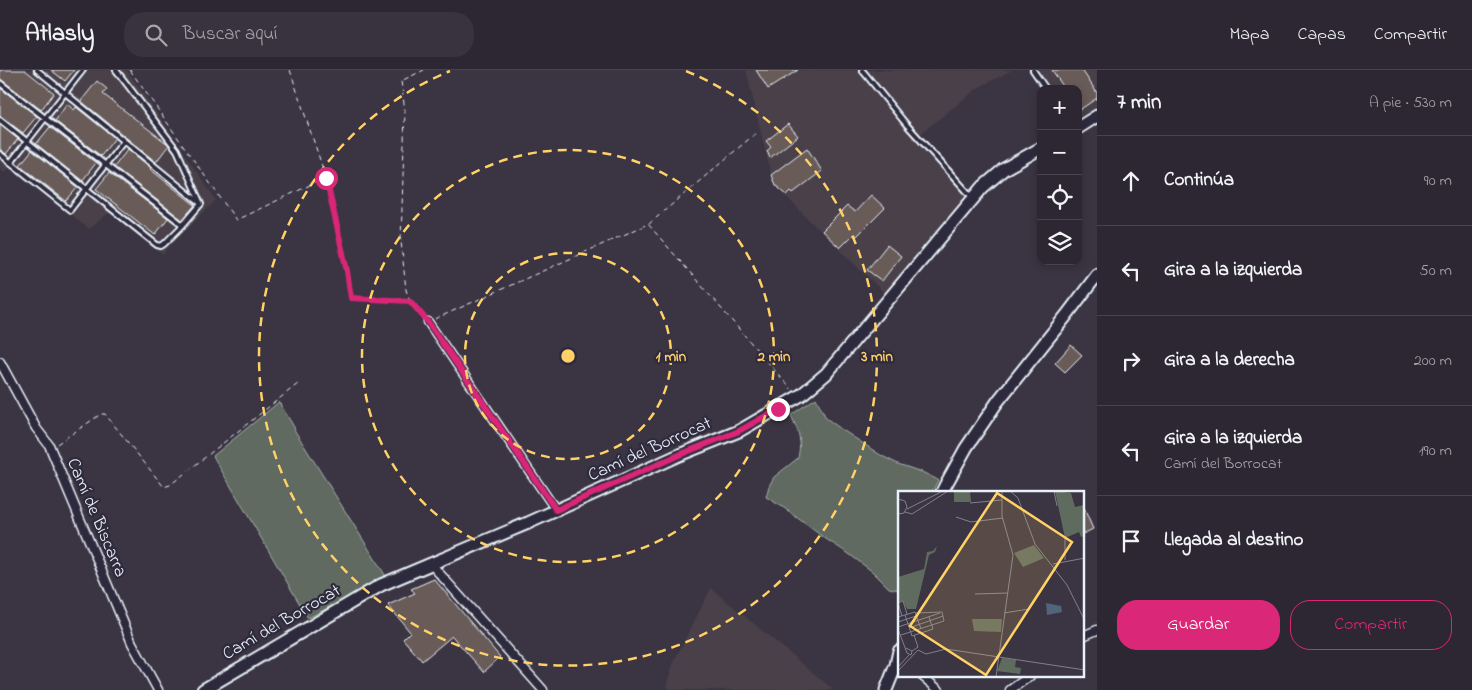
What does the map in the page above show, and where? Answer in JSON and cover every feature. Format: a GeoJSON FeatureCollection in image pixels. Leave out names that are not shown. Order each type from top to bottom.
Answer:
{"type":"FeatureCollection","features":[{"type":"Feature","properties":{"kind":"street"},"geometry":{"type":"LineString","coordinates":[[1082,125],[1097,116]]}},
{"type":"Feature","properties":{"kind":"street","name":"Camí del Borrocat"},"geometry":{"type":"LineString","coordinates":[[203,690],[381,585],[679,455],[739,431],[798,397],[826,374],[983,187],[1004,169],[1037,150]]}},
{"type":"Feature","properties":{"kind":"street"},"geometry":{"type":"LineString","coordinates":[[943,491],[966,448],[998,401],[1097,275]]}},
{"type":"Feature","properties":{"kind":"street"},"geometry":{"type":"LineString","coordinates":[[428,322],[556,510]]}},
{"type":"Feature","properties":{"kind":"street","name":"Camí de Biscarra"},"geometry":{"type":"LineString","coordinates":[[0,362],[20,400],[50,448],[132,643],[158,690]]}},
{"type":"Feature","properties":{"kind":"street"},"geometry":{"type":"LineString","coordinates":[[431,564],[543,690]]}},
{"type":"Feature","properties":{"kind":"street"},"geometry":{"type":"LineString","coordinates":[[1084,636],[1097,630]]}},
{"type":"Feature","properties":{"kind":"street"},"geometry":{"type":"LineString","coordinates":[[886,690],[898,666]]}},
{"type":"Feature","properties":{"kind":"street"},"geometry":{"type":"LineString","coordinates":[[924,678],[939,690]]}},
{"type":"Feature","properties":{"kind":"street"},"geometry":{"type":"LineString","coordinates":[[1010,690],[1027,678]]}},
{"type":"Feature","properties":{"kind":"lane"},"geometry":{"type":"LineString","coordinates":[[37,70],[201,204]]}},
{"type":"Feature","properties":{"kind":"lane"},"geometry":{"type":"LineString","coordinates":[[11,162],[83,70]]}},
{"type":"Feature","properties":{"kind":"lane"},"geometry":{"type":"LineString","coordinates":[[116,70],[177,150],[201,204]]}},
{"type":"Feature","properties":{"kind":"lane"},"geometry":{"type":"LineString","coordinates":[[862,70],[906,124],[973,199]]}},
{"type":"Feature","properties":{"kind":"lane"},"geometry":{"type":"LineString","coordinates":[[1033,70],[1043,85]]}},
{"type":"Feature","properties":{"kind":"lane"},"geometry":{"type":"LineString","coordinates":[[0,84],[184,225]]}},
{"type":"Feature","properties":{"kind":"lane"},"geometry":{"type":"LineString","coordinates":[[0,120],[157,245],[161,246],[164,244],[184,225],[201,204]]}},
{"type":"Feature","properties":{"kind":"lane"},"geometry":{"type":"LineString","coordinates":[[0,154],[70,210],[124,141]]}},
{"type":"Feature","properties":{"kind":"path"},"geometry":{"type":"LineString","coordinates":[[130,70],[236,220],[326,178]]}},
{"type":"Feature","properties":{"kind":"path"},"geometry":{"type":"LineString","coordinates":[[290,70],[326,178],[347,271],[351,298],[410,301]]}},
{"type":"Feature","properties":{"kind":"path"},"geometry":{"type":"LineString","coordinates":[[424,70],[401,80],[404,111],[401,241],[406,290],[410,301],[428,322],[648,224],[756,133]]}},
{"type":"Feature","properties":{"kind":"path"},"geometry":{"type":"LineString","coordinates":[[648,224],[798,397]]}},
{"type":"Feature","properties":{"kind":"path"},"geometry":{"type":"LineString","coordinates":[[50,448],[101,414],[105,414],[164,487],[170,485],[300,383]]}},
{"type":"Feature","properties":{"kind":"shaded area"},"geometry":{"type":"Polygon","coordinates":[[[0,70],[127,70],[216,200],[163,255],[111,211],[89,229],[9,167],[4,172],[0,169],[0,70]]]}},
{"type":"Feature","properties":{"kind":"shaded area"},"geometry":{"type":"Polygon","coordinates":[[[746,70],[1012,70],[978,88],[919,135],[972,192],[884,293],[775,185],[746,70]]]}},
{"type":"Feature","properties":{"kind":"shaded area"},"geometry":{"type":"Polygon","coordinates":[[[1036,70],[1097,70],[1097,109],[1082,118],[1082,85],[1046,85],[1036,70]]]}},
{"type":"Feature","properties":{"kind":"shaded area"},"geometry":{"type":"Polygon","coordinates":[[[711,588],[834,690],[671,690],[666,686],[674,661],[711,588]]]}},
{"type":"Feature","properties":{"kind":"green space"},"geometry":{"type":"Polygon","coordinates":[[[816,398],[826,418],[841,429],[882,456],[938,480],[932,491],[898,491],[898,590],[889,588],[873,572],[849,554],[766,497],[774,477],[798,458],[799,436],[791,415],[816,398]]]}},
{"type":"Feature","properties":{"kind":"green space"},"geometry":{"type":"Polygon","coordinates":[[[279,402],[295,431],[387,578],[308,618],[213,456],[279,402]]]}},
{"type":"Feature","properties":{"kind":"building"},"geometry":{"type":"Polygon","coordinates":[[[0,70],[25,70],[54,93],[41,110],[0,79],[0,70]]]}},
{"type":"Feature","properties":{"kind":"building"},"geometry":{"type":"Polygon","coordinates":[[[51,70],[74,70],[65,81],[51,70]]]}},
{"type":"Feature","properties":{"kind":"building"},"geometry":{"type":"Polygon","coordinates":[[[756,70],[798,70],[768,89],[756,70]]]}},
{"type":"Feature","properties":{"kind":"building"},"geometry":{"type":"Polygon","coordinates":[[[1052,70],[1082,70],[1097,93],[1097,98],[1082,108],[1082,85],[1062,85],[1052,70]]]}},
{"type":"Feature","properties":{"kind":"building"},"geometry":{"type":"Polygon","coordinates":[[[97,81],[107,89],[103,94],[169,145],[156,162],[81,101],[97,81]]]}},
{"type":"Feature","properties":{"kind":"building"},"geometry":{"type":"Polygon","coordinates":[[[0,88],[37,116],[23,133],[0,116],[0,88]]]}},
{"type":"Feature","properties":{"kind":"building"},"geometry":{"type":"Polygon","coordinates":[[[67,104],[74,110],[76,107],[115,138],[101,156],[55,121],[67,104]]]}},
{"type":"Feature","properties":{"kind":"building"},"geometry":{"type":"Polygon","coordinates":[[[788,124],[798,136],[770,158],[767,151],[771,147],[766,141],[788,124]]]}},
{"type":"Feature","properties":{"kind":"building"},"geometry":{"type":"Polygon","coordinates":[[[0,125],[18,139],[6,154],[0,149],[0,125]]]}},
{"type":"Feature","properties":{"kind":"building"},"geometry":{"type":"Polygon","coordinates":[[[50,127],[96,163],[82,181],[36,144],[50,127]]]}},
{"type":"Feature","properties":{"kind":"building"},"geometry":{"type":"Polygon","coordinates":[[[807,148],[822,171],[793,193],[791,191],[787,195],[775,185],[771,175],[807,148]]]}},
{"type":"Feature","properties":{"kind":"building"},"geometry":{"type":"Polygon","coordinates":[[[128,149],[195,205],[182,220],[114,167],[128,149]]]}},
{"type":"Feature","properties":{"kind":"building"},"geometry":{"type":"Polygon","coordinates":[[[32,150],[78,187],[66,201],[20,165],[32,150]]]}},
{"type":"Feature","properties":{"kind":"building"},"geometry":{"type":"Polygon","coordinates":[[[109,173],[168,218],[155,235],[96,189],[109,173]]]}},
{"type":"Feature","properties":{"kind":"building"},"geometry":{"type":"Polygon","coordinates":[[[871,195],[885,208],[857,236],[854,234],[840,248],[822,231],[847,206],[855,212],[871,195]]]}},
{"type":"Feature","properties":{"kind":"building"},"geometry":{"type":"Polygon","coordinates":[[[887,245],[901,256],[882,281],[867,270],[887,245]]]}},
{"type":"Feature","properties":{"kind":"building"},"geometry":{"type":"Polygon","coordinates":[[[1071,345],[1082,355],[1065,372],[1055,363],[1071,345]]]}},
{"type":"Feature","properties":{"kind":"building"},"geometry":{"type":"Polygon","coordinates":[[[1084,508],[1093,529],[1084,534],[1084,508]]]}},
{"type":"Feature","properties":{"kind":"building"},"geometry":{"type":"Polygon","coordinates":[[[434,579],[500,657],[484,672],[452,636],[422,661],[403,639],[410,632],[388,605],[415,593],[411,589],[434,579]]]}},
{"type":"Feature","properties":{"kind":"route"},"geometry":{"type":"LineString","coordinates":[[326,178],[347,271],[351,298],[410,301],[428,322],[556,510],[679,455],[739,431],[778,409]]}}]}
